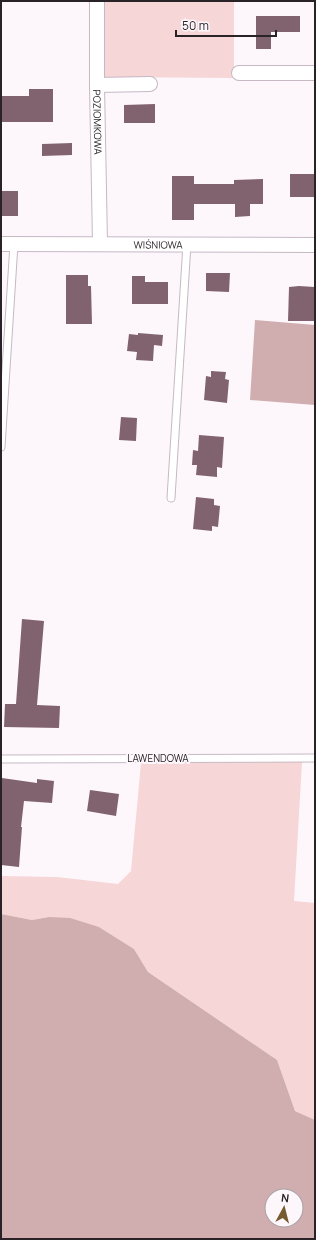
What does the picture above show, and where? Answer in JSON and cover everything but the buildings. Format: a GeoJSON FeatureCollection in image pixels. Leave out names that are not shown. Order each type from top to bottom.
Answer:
{"type":"FeatureCollection","features":[{"type":"Feature","properties":{"kind":"street","name":"POZIOMKOWA"},"geometry":{"type":"LineString","coordinates":[[97,1],[100,243]]}},
{"type":"Feature","properties":{"kind":"street"},"geometry":{"type":"LineString","coordinates":[[240,73],[315,73]]}},
{"type":"Feature","properties":{"kind":"street"},"geometry":{"type":"LineString","coordinates":[[97,85],[150,84]]}},
{"type":"Feature","properties":{"kind":"street","name":"WIŚNIOWA"},"geometry":{"type":"LineString","coordinates":[[8,244],[100,243],[315,245]]}},
{"type":"Feature","properties":{"kind":"lane"},"geometry":{"type":"LineString","coordinates":[[1,447],[8,244]]}},
{"type":"Feature","properties":{"kind":"lane"},"geometry":{"type":"LineString","coordinates":[[171,498],[187,244]]}},
{"type":"Feature","properties":{"kind":"lane","name":"LAWENDOWA"},"geometry":{"type":"LineString","coordinates":[[1,759],[315,758]]}},
{"type":"Feature","properties":{"kind":"shaded area"},"geometry":{"type":"Polygon","coordinates":[[[105,1],[234,1],[234,78],[105,77],[105,1]]]}},
{"type":"Feature","properties":{"kind":"shaded area"},"geometry":{"type":"Polygon","coordinates":[[[255,320],[315,325],[315,405],[250,400],[255,320]]]}},
{"type":"Feature","properties":{"kind":"shaded area"},"geometry":{"type":"Polygon","coordinates":[[[302,762],[294,901],[315,903],[315,1120],[295,1111],[277,1060],[148,972],[134,949],[99,927],[49,917],[32,920],[1,914],[1,876],[57,877],[118,884],[131,871],[141,763],[302,762]]]}},
{"type":"Feature","properties":{"kind":"shaded area"},"geometry":{"type":"Polygon","coordinates":[[[1,914],[32,920],[49,917],[70,918],[99,927],[134,949],[148,972],[277,1060],[295,1111],[315,1120],[315,1239],[1,1239],[1,914]]]}}]}
